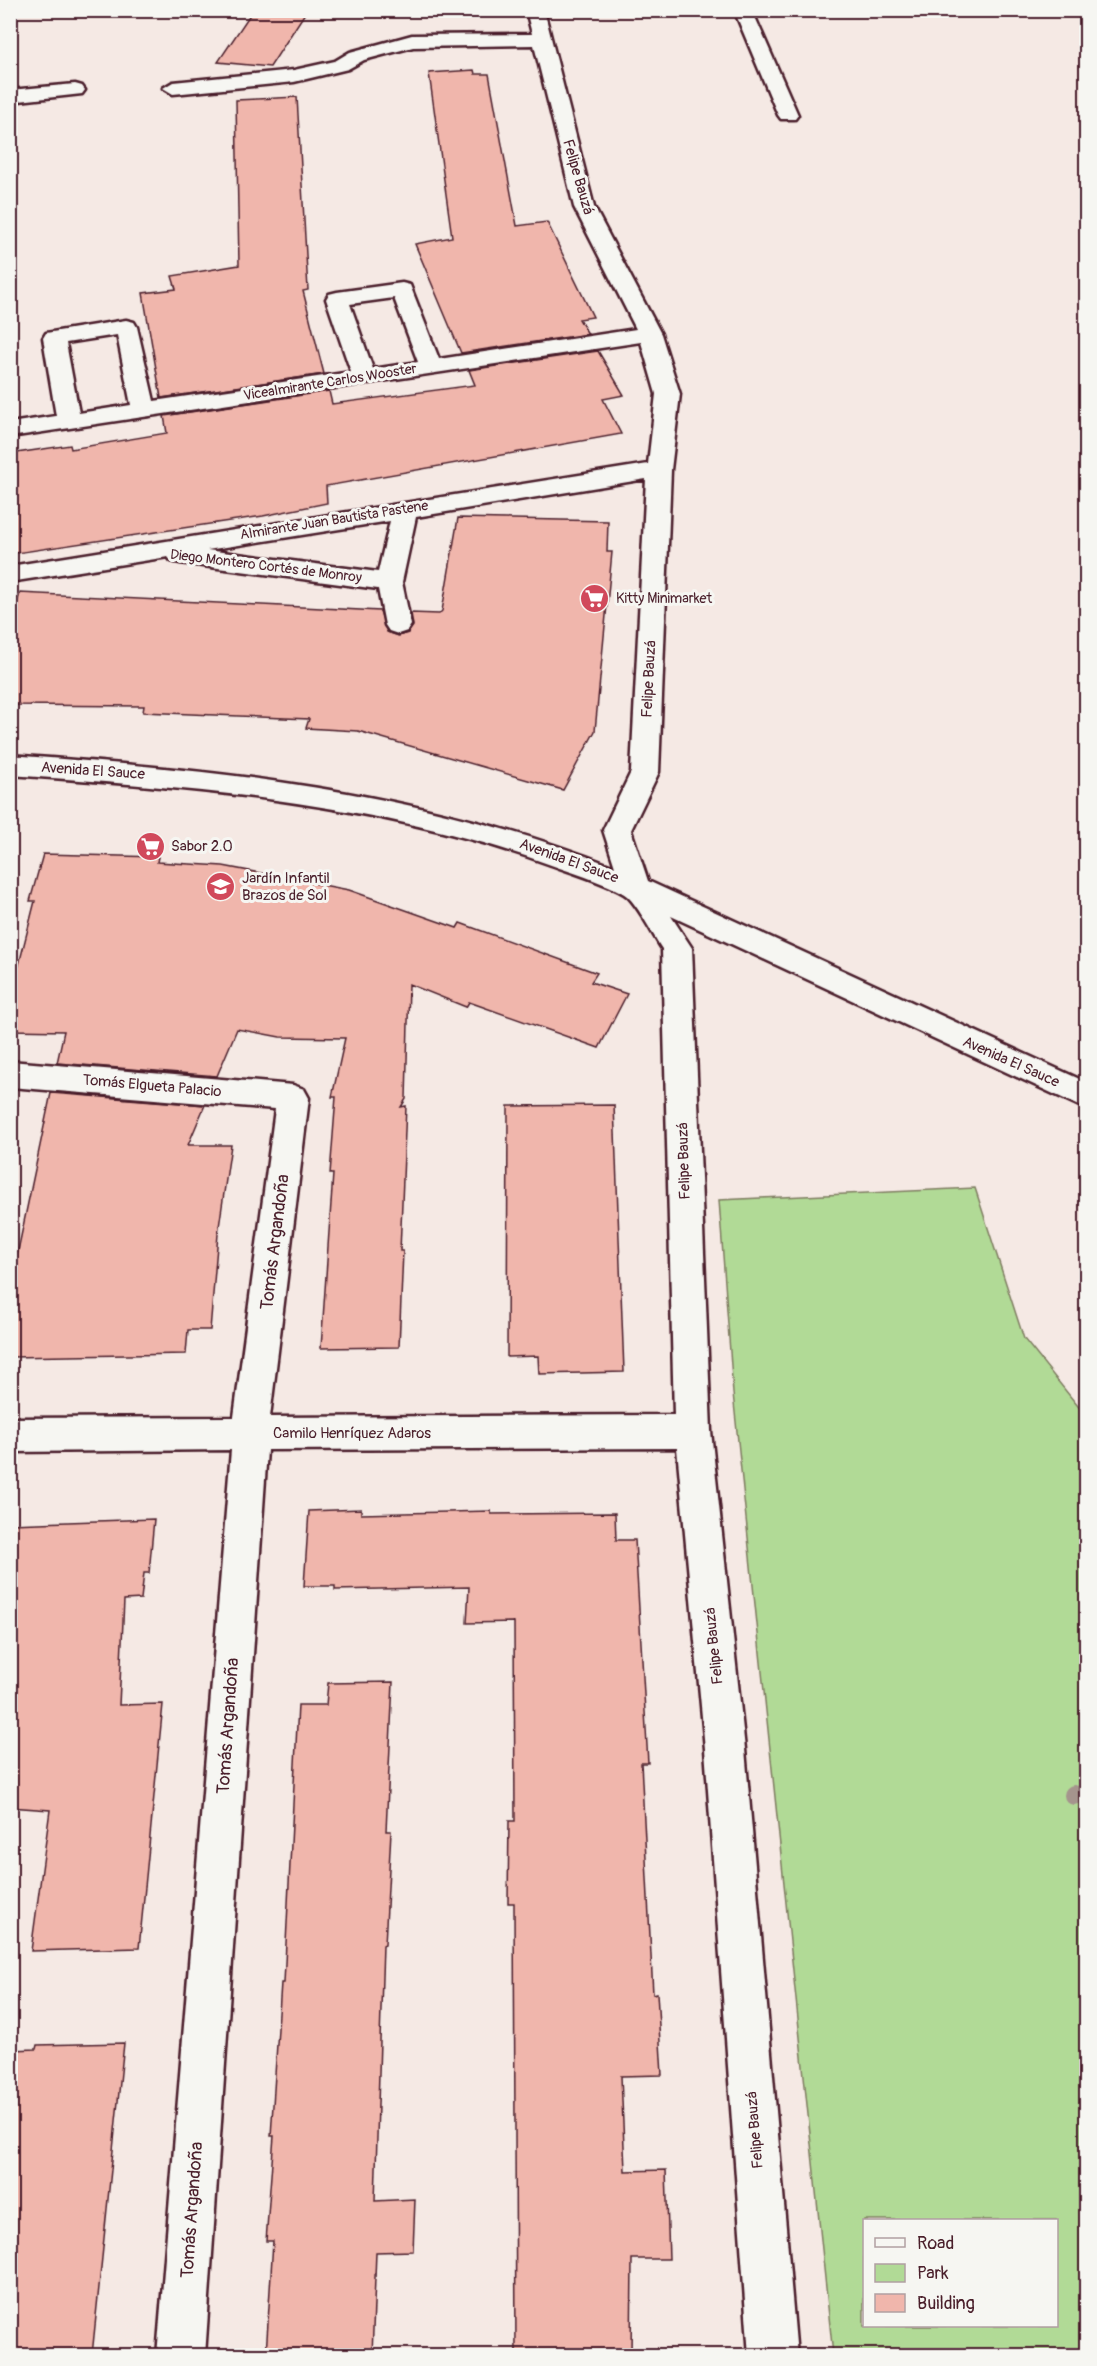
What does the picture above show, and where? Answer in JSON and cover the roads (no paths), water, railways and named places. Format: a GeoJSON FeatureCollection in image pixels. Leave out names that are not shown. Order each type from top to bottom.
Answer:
{"type":"FeatureCollection","features":[{"type":"Feature","properties":{"kind":"street","name":"Felipe Bauzá"},"geometry":{"type":"LineString","coordinates":[[535,10],[584,207],[650,334],[668,394],[658,470],[645,772],[617,830],[635,885],[677,948],[693,1431],[726,1761],[773,2355]]}},
{"type":"Feature","properties":{"kind":"street"},"geometry":{"type":"LineString","coordinates":[[744,10],[788,115]]}},
{"type":"Feature","properties":{"kind":"street"},"geometry":{"type":"LineString","coordinates":[[173,88],[294,76],[341,65],[357,56],[412,41],[542,39]]}},
{"type":"Feature","properties":{"kind":"street"},"geometry":{"type":"LineString","coordinates":[[10,96],[75,90]]}},
{"type":"Feature","properties":{"kind":"street"},"geometry":{"type":"LineString","coordinates":[[364,377],[337,299],[402,290],[431,367]]}},
{"type":"Feature","properties":{"kind":"street"},"geometry":{"type":"LineString","coordinates":[[69,422],[54,338],[126,327],[144,410]]}},
{"type":"Feature","properties":{"kind":"street","name":"Vicealmirante Carlos Wooster"},"geometry":{"type":"LineString","coordinates":[[10,430],[650,334]]}},
{"type":"Feature","properties":{"kind":"street","name":"Almirante Juan Bautista Pastene"},"geometry":{"type":"LineString","coordinates":[[10,574],[658,470]]}},
{"type":"Feature","properties":{"kind":"street"},"geometry":{"type":"LineString","coordinates":[[398,625],[389,582],[405,509]]}},
{"type":"Feature","properties":{"kind":"street","name":"Diego Montero Cortés de Monroy"},"geometry":{"type":"LineString","coordinates":[[144,551],[389,582]]}},
{"type":"Feature","properties":{"kind":"street","name":"Avenida El Sauce"},"geometry":{"type":"LineString","coordinates":[[10,765],[210,780],[356,801],[497,836],[635,885],[943,1032],[1086,1096]]}},
{"type":"Feature","properties":{"kind":"street","name":"Tomás Elgueta Palacio"},"geometry":{"type":"LineString","coordinates":[[10,1074],[293,1098]]}},
{"type":"Feature","properties":{"kind":"street","name":"Tomás Argandoña"},"geometry":{"type":"LineString","coordinates":[[181,2355],[250,1433],[293,1098]]}},
{"type":"Feature","properties":{"kind":"street","name":"Camilo Henríquez Adaros"},"geometry":{"type":"LineString","coordinates":[[10,1435],[693,1431]]}},
{"type":"Feature","properties":{"kind":"place","name":"Kitty Minimarket"},"geometry":{"type":"Point","coordinates":[595,598]}},
{"type":"Feature","properties":{"kind":"place","name":"Sabor 2.0"},"geometry":{"type":"Point","coordinates":[150,846]}},
{"type":"Feature","properties":{"kind":"place","name":"Jardín Infantil Brazos de Sol"},"geometry":{"type":"Point","coordinates":[221,887]}}]}
